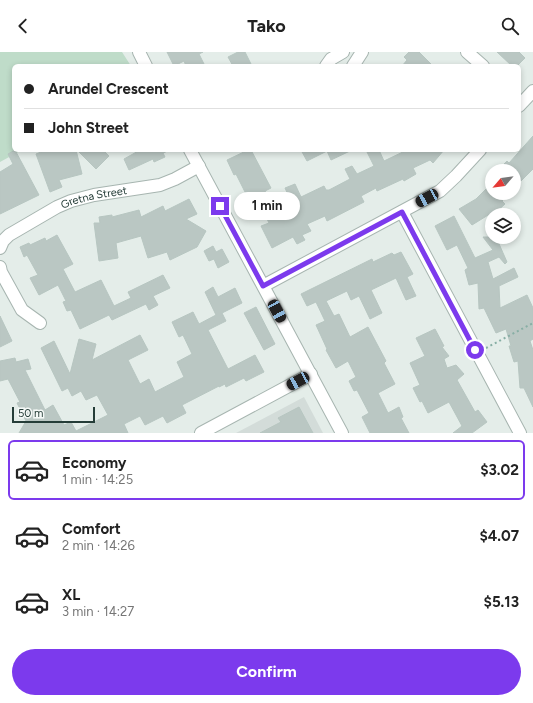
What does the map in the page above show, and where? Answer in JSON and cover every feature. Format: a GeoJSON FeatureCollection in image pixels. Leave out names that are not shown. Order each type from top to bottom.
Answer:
{"type":"FeatureCollection","features":[{"type":"Feature","properties":{"kind":"street"},"geometry":{"type":"LineString","coordinates":[[139,52],[145,64]]}},
{"type":"Feature","properties":{"kind":"street"},"geometry":{"type":"LineString","coordinates":[[327,64],[331,59],[343,52]]}},
{"type":"Feature","properties":{"kind":"street"},"geometry":{"type":"LineString","coordinates":[[354,64],[362,52]]}},
{"type":"Feature","properties":{"kind":"street"},"geometry":{"type":"LineString","coordinates":[[467,52],[481,64]]}},
{"type":"Feature","properties":{"kind":"street"},"geometry":{"type":"LineString","coordinates":[[521,102],[533,91]]}},
{"type":"Feature","properties":{"kind":"street"},"geometry":{"type":"LineString","coordinates":[[191,152],[342,433]]}},
{"type":"Feature","properties":{"kind":"street"},"geometry":{"type":"LineString","coordinates":[[263,286],[440,191],[478,152]]}},
{"type":"Feature","properties":{"kind":"street","name":"Gretna Street"},"geometry":{"type":"LineString","coordinates":[[0,248],[3,241],[9,234],[57,207],[94,195],[160,185],[199,166]]}},
{"type":"Feature","properties":{"kind":"street"},"geometry":{"type":"LineString","coordinates":[[402,212],[520,433]]}},
{"type":"Feature","properties":{"kind":"street"},"geometry":{"type":"LineString","coordinates":[[0,267],[22,310],[40,323]]}},
{"type":"Feature","properties":{"kind":"street"},"geometry":{"type":"LineString","coordinates":[[201,433],[311,374]]}},
{"type":"Feature","properties":{"kind":"path"},"geometry":{"type":"LineString","coordinates":[[485,349],[533,323]]}},
{"type":"Feature","properties":{"kind":"shaded area"},"geometry":{"type":"Polygon","coordinates":[[[304,397],[323,433],[236,433],[304,397]]]}},
{"type":"Feature","properties":{"kind":"green space"},"geometry":{"type":"Polygon","coordinates":[[[0,52],[122,52],[130,64],[12,64],[12,152],[18,152],[0,162],[0,52]]]}},
{"type":"Feature","properties":{"kind":"building"},"geometry":{"type":"Polygon","coordinates":[[[167,52],[203,52],[199,54],[204,64],[185,64],[184,61],[178,64],[173,64],[167,52]]]}},
{"type":"Feature","properties":{"kind":"building"},"geometry":{"type":"Polygon","coordinates":[[[238,52],[245,52],[251,64],[232,64],[228,57],[238,52]]]}},
{"type":"Feature","properties":{"kind":"building"},"geometry":{"type":"Polygon","coordinates":[[[409,52],[419,52],[431,64],[404,64],[407,60],[404,57],[409,52]]]}},
{"type":"Feature","properties":{"kind":"building"},"geometry":{"type":"Polygon","coordinates":[[[497,52],[519,52],[525,58],[519,64],[510,64],[497,52]]]}},
{"type":"Feature","properties":{"kind":"building"},"geometry":{"type":"Polygon","coordinates":[[[533,136],[533,169],[521,181],[521,164],[504,164],[507,161],[509,163],[519,152],[521,152],[521,150],[533,136]]]}},
{"type":"Feature","properties":{"kind":"building"},"geometry":{"type":"Polygon","coordinates":[[[12,152],[16,152],[39,195],[0,214],[0,172],[13,164],[8,154],[12,152]]]}},
{"type":"Feature","properties":{"kind":"building"},"geometry":{"type":"Polygon","coordinates":[[[41,152],[76,152],[82,174],[59,180],[62,187],[50,192],[36,154],[41,152]]]}},
{"type":"Feature","properties":{"kind":"building"},"geometry":{"type":"Polygon","coordinates":[[[79,152],[105,152],[109,156],[96,169],[79,152]]]}},
{"type":"Feature","properties":{"kind":"building"},"geometry":{"type":"Polygon","coordinates":[[[136,152],[165,152],[163,153],[165,157],[154,162],[153,159],[129,170],[124,159],[136,152]]]}},
{"type":"Feature","properties":{"kind":"building"},"geometry":{"type":"Polygon","coordinates":[[[244,152],[252,152],[271,188],[265,191],[278,218],[295,210],[285,188],[295,184],[301,197],[324,186],[326,190],[329,190],[350,179],[345,169],[352,166],[357,174],[374,166],[367,152],[380,152],[384,161],[403,152],[442,152],[433,163],[430,160],[413,168],[416,174],[404,181],[403,179],[377,191],[376,188],[361,196],[364,202],[327,221],[325,216],[307,224],[311,231],[302,235],[305,240],[297,244],[293,237],[272,248],[261,226],[269,223],[257,198],[250,202],[227,160],[244,152]]]}},
{"type":"Feature","properties":{"kind":"building"},"geometry":{"type":"Polygon","coordinates":[[[302,152],[325,152],[307,161],[302,152]]]}},
{"type":"Feature","properties":{"kind":"building"},"geometry":{"type":"Polygon","coordinates":[[[327,152],[348,152],[331,160],[327,152]]]}},
{"type":"Feature","properties":{"kind":"building"},"geometry":{"type":"Polygon","coordinates":[[[485,190],[485,200],[503,200],[502,201],[505,204],[501,208],[485,208],[485,217],[472,225],[459,209],[476,199],[485,190]]]}},
{"type":"Feature","properties":{"kind":"building"},"geometry":{"type":"Polygon","coordinates":[[[189,199],[197,214],[186,219],[206,231],[197,247],[170,260],[167,252],[148,258],[141,236],[116,243],[118,258],[99,261],[94,223],[100,223],[99,217],[112,215],[112,217],[139,210],[141,217],[163,206],[165,211],[189,199]]]}},
{"type":"Feature","properties":{"kind":"building"},"geometry":{"type":"Polygon","coordinates":[[[454,216],[475,258],[493,250],[488,244],[499,244],[507,262],[505,264],[499,257],[488,262],[493,279],[514,268],[518,277],[499,286],[500,308],[527,295],[533,308],[533,339],[530,341],[533,350],[533,407],[524,388],[520,388],[518,361],[514,362],[506,329],[496,333],[484,308],[479,309],[478,283],[469,285],[465,270],[468,268],[457,245],[447,250],[435,226],[454,216]]]}},
{"type":"Feature","properties":{"kind":"building"},"geometry":{"type":"Polygon","coordinates":[[[57,235],[73,264],[63,269],[75,292],[101,280],[114,306],[131,298],[128,292],[163,275],[170,288],[153,296],[158,305],[149,310],[146,304],[112,320],[109,315],[80,329],[71,310],[67,311],[63,302],[66,301],[58,285],[39,295],[30,278],[38,275],[27,255],[24,257],[20,247],[29,243],[30,245],[45,238],[46,241],[57,235]]]}},
{"type":"Feature","properties":{"kind":"building"},"geometry":{"type":"Polygon","coordinates":[[[213,246],[216,252],[222,249],[229,262],[218,268],[214,259],[209,261],[204,251],[213,246]]]}},
{"type":"Feature","properties":{"kind":"building"},"geometry":{"type":"Polygon","coordinates":[[[401,252],[413,274],[407,277],[416,296],[406,300],[396,278],[371,290],[382,313],[370,319],[359,296],[351,300],[347,291],[326,301],[334,316],[339,314],[350,337],[368,327],[386,361],[384,363],[395,384],[378,393],[388,413],[399,407],[403,417],[401,418],[409,433],[370,433],[362,417],[369,413],[357,390],[354,391],[349,381],[356,377],[348,361],[336,368],[326,350],[327,349],[316,325],[325,321],[316,302],[307,306],[301,294],[372,259],[373,262],[392,253],[394,255],[401,252]]]}},
{"type":"Feature","properties":{"kind":"building"},"geometry":{"type":"Polygon","coordinates":[[[213,287],[218,297],[235,288],[242,303],[222,313],[226,321],[208,330],[228,369],[255,355],[264,372],[246,381],[244,378],[226,387],[225,384],[219,386],[182,405],[186,413],[167,423],[163,416],[145,425],[140,416],[124,424],[128,433],[19,433],[26,421],[17,403],[20,402],[8,379],[0,381],[0,361],[15,358],[16,362],[28,359],[31,369],[25,370],[45,410],[53,405],[64,425],[71,422],[76,431],[108,415],[97,395],[86,400],[81,391],[72,396],[68,388],[62,391],[41,348],[54,341],[70,374],[79,339],[96,344],[92,360],[140,335],[148,350],[128,360],[140,384],[149,379],[155,392],[184,377],[177,362],[192,354],[183,335],[179,337],[172,322],[193,312],[199,324],[216,315],[205,292],[213,287]]]}},
{"type":"Feature","properties":{"kind":"building"},"geometry":{"type":"Polygon","coordinates":[[[256,307],[275,344],[264,350],[244,313],[256,307]]]}},
{"type":"Feature","properties":{"kind":"building"},"geometry":{"type":"Polygon","coordinates":[[[0,316],[12,341],[0,347],[0,316]]]}},
{"type":"Feature","properties":{"kind":"building"},"geometry":{"type":"Polygon","coordinates":[[[435,329],[444,346],[442,347],[449,356],[444,359],[447,368],[456,365],[464,374],[457,380],[475,412],[478,410],[487,422],[472,433],[453,433],[462,426],[449,402],[428,413],[422,401],[420,402],[413,388],[420,385],[410,363],[425,356],[416,338],[435,329]]]}},
{"type":"Feature","properties":{"kind":"building"},"geometry":{"type":"Polygon","coordinates":[[[299,407],[313,433],[260,433],[281,422],[278,418],[299,407]]]}},
{"type":"Feature","properties":{"kind":"route"},"geometry":{"type":"LineString","coordinates":[[220,206],[263,286],[402,212],[475,350]]}}]}
